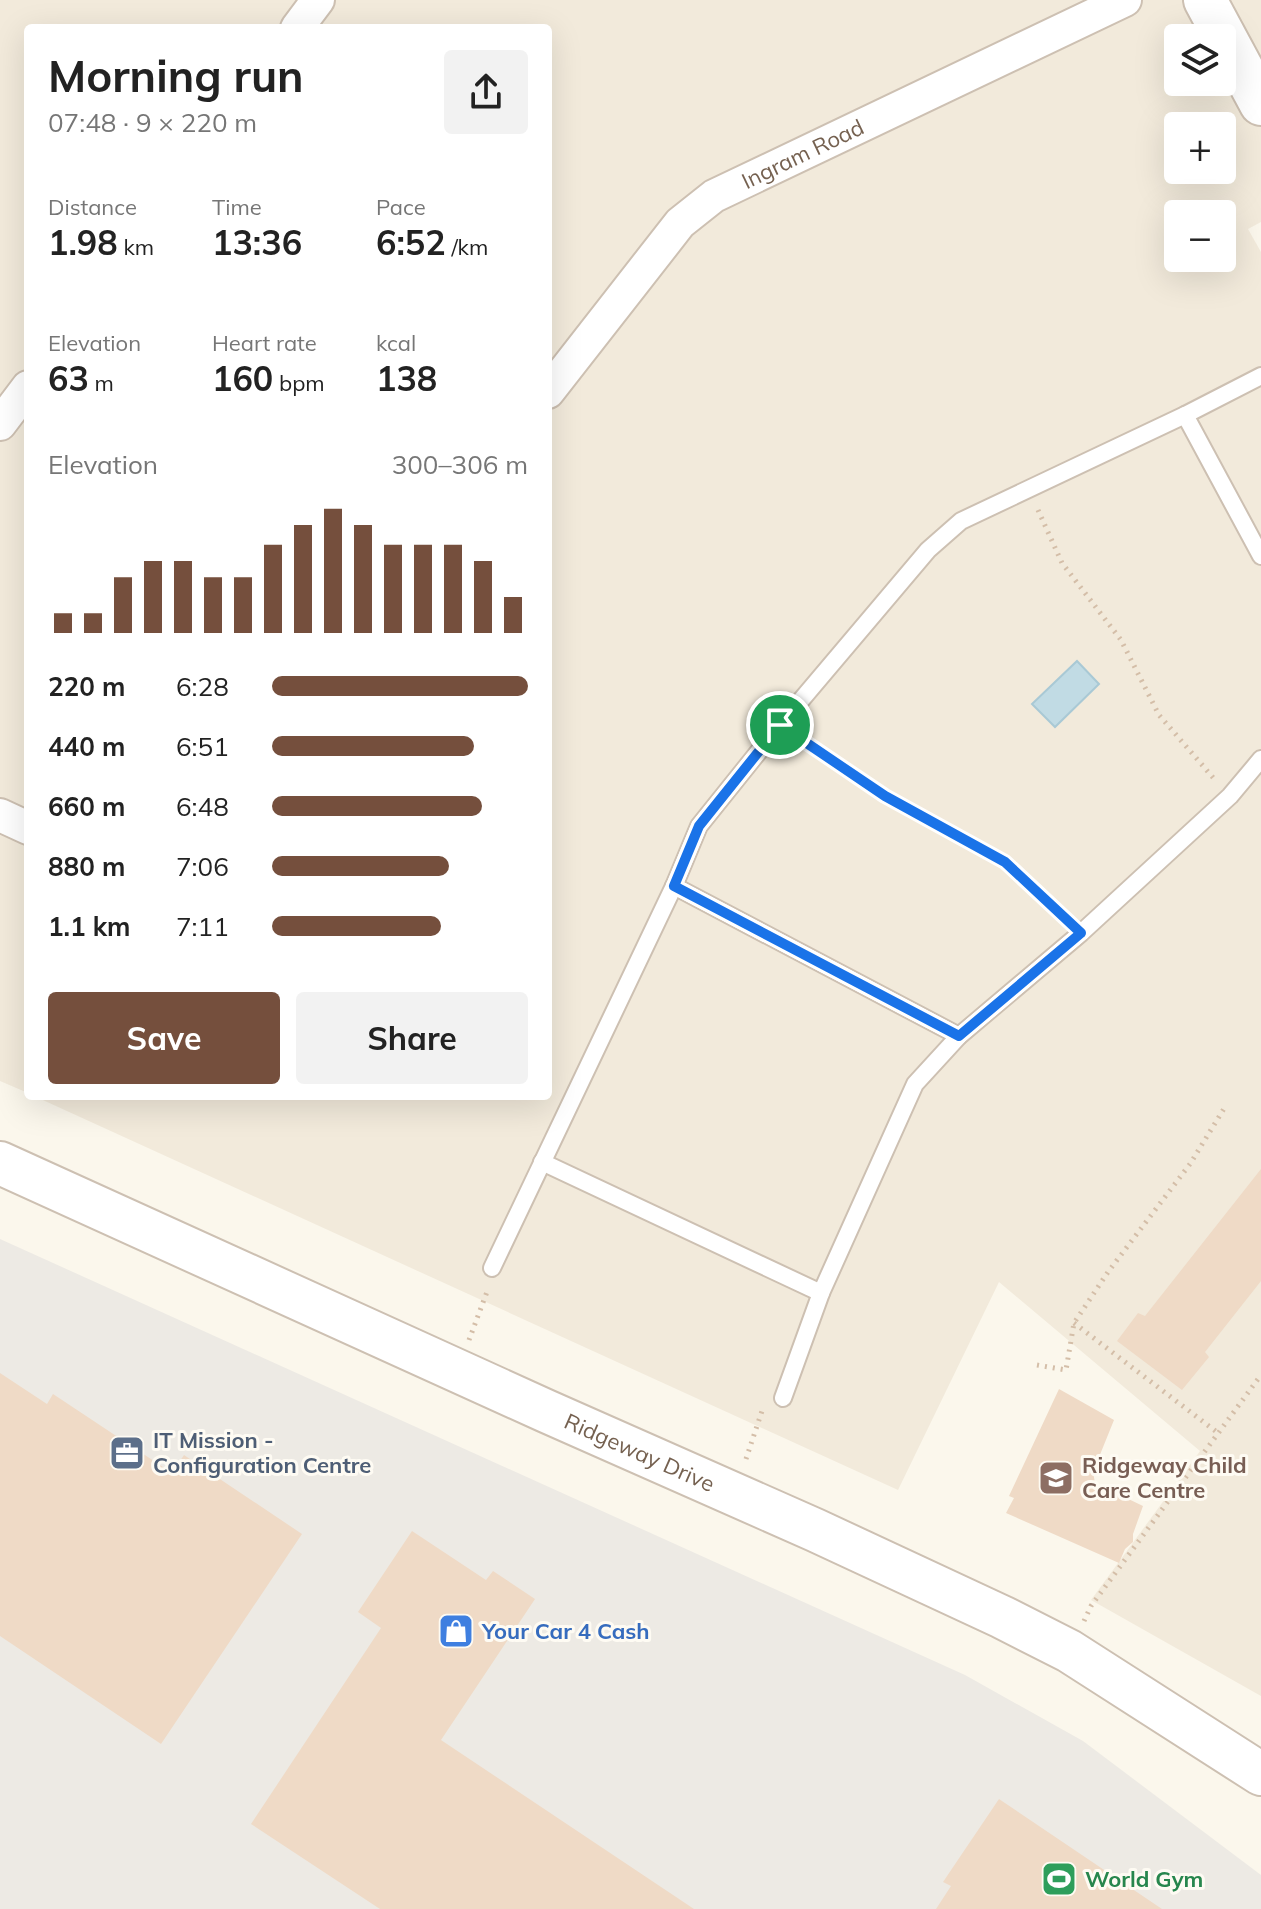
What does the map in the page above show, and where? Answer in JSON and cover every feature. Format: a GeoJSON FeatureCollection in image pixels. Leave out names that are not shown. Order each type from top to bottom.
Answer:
{"type":"FeatureCollection","features":[{"type":"Feature","properties":{"kind":"street"},"geometry":{"type":"LineString","coordinates":[[300,24],[318,0]]}},
{"type":"Feature","properties":{"kind":"street","name":"Ingram Road"},"geometry":{"type":"LineString","coordinates":[[552,387],[680,223],[714,196],[1125,0]]}},
{"type":"Feature","properties":{"kind":"street"},"geometry":{"type":"LineString","coordinates":[[1205,0],[1261,104]]}},
{"type":"Feature","properties":{"kind":"street"},"geometry":{"type":"LineString","coordinates":[[0,424],[24,392]]}},
{"type":"Feature","properties":{"kind":"street"},"geometry":{"type":"LineString","coordinates":[[0,815],[24,826]]}},
{"type":"Feature","properties":{"kind":"street","name":"Ridgeway Drive"},"geometry":{"type":"LineString","coordinates":[[0,1163],[912,1575],[1069,1651],[1261,1774]]}},
{"type":"Feature","properties":{"kind":"lane"},"geometry":{"type":"LineString","coordinates":[[492,1268],[674,886],[699,826],[928,550],[961,521],[1261,376]]}},
{"type":"Feature","properties":{"kind":"lane"},"geometry":{"type":"LineString","coordinates":[[1185,415],[1261,556]]}},
{"type":"Feature","properties":{"kind":"lane"},"geometry":{"type":"LineString","coordinates":[[783,1398],[821,1293],[915,1084],[959,1036],[1081,933],[1230,796],[1261,759]]}},
{"type":"Feature","properties":{"kind":"lane"},"geometry":{"type":"LineString","coordinates":[[674,886],[959,1036]]}},
{"type":"Feature","properties":{"kind":"lane"},"geometry":{"type":"LineString","coordinates":[[542,1162],[821,1293]]}},
{"type":"Feature","properties":{"kind":"path"},"geometry":{"type":"LineString","coordinates":[[1027,488],[1062,563],[1121,640],[1159,715],[1230,796]]}},
{"type":"Feature","properties":{"kind":"path"},"geometry":{"type":"LineString","coordinates":[[780,725],[885,796],[1005,862],[1081,933]]}},
{"type":"Feature","properties":{"kind":"path"},"geometry":{"type":"LineString","coordinates":[[1037,1365],[1066,1370],[1074,1323],[1108,1272],[1190,1164],[1225,1107]]}},
{"type":"Feature","properties":{"kind":"path"},"geometry":{"type":"LineString","coordinates":[[458,1371],[491,1280],[492,1268]]}},
{"type":"Feature","properties":{"kind":"path"},"geometry":{"type":"LineString","coordinates":[[1074,1323],[1218,1433]]}},
{"type":"Feature","properties":{"kind":"path"},"geometry":{"type":"LineString","coordinates":[[1069,1651],[1091,1606],[1261,1375]]}},
{"type":"Feature","properties":{"kind":"path"},"geometry":{"type":"LineString","coordinates":[[736,1495],[764,1406],[783,1398]]}},
{"type":"Feature","properties":{"kind":"shaded area"},"geometry":{"type":"Polygon","coordinates":[[[0,0],[1261,0],[1261,222],[1248,229],[1261,252],[1261,1696],[1091,1600],[1200,1451],[999,1282],[898,1490],[43,1100],[552,1100],[552,24],[24,24],[24,1091],[0,1081],[0,0]]]}},
{"type":"Feature","properties":{"kind":"shaded area"},"geometry":{"type":"Polygon","coordinates":[[[0,1239],[965,1675],[1083,1741],[1261,1875],[1261,1909],[0,1909],[0,1239]]]}},
{"type":"Feature","properties":{"kind":"water"},"geometry":{"type":"Polygon","coordinates":[[[1077,661],[1099,684],[1055,727],[1032,704],[1077,661]]]}},
{"type":"Feature","properties":{"kind":"building"},"geometry":{"type":"Polygon","coordinates":[[[1261,1169],[1261,1281],[1205,1352],[1209,1357],[1182,1390],[1117,1341],[1138,1313],[1145,1316],[1261,1169]]]}},
{"type":"Feature","properties":{"kind":"building"},"geometry":{"type":"Polygon","coordinates":[[[0,1373],[47,1404],[53,1394],[172,1473],[184,1455],[302,1534],[161,1744],[0,1636],[0,1373]]]}},
{"type":"Feature","properties":{"kind":"building","name":"Ridgeway Child Care Centre"},"geometry":{"type":"Polygon","coordinates":[[[1059,1389],[1114,1420],[1093,1472],[1095,1483],[1143,1506],[1133,1542],[1125,1549],[1119,1563],[1006,1513],[1014,1498],[1009,1496],[1059,1389]]]}},
{"type":"Feature","properties":{"kind":"building"},"geometry":{"type":"Polygon","coordinates":[[[412,1531],[486,1580],[493,1571],[535,1599],[441,1740],[694,1909],[380,1909],[251,1824],[381,1628],[358,1612],[412,1531]]]}},
{"type":"Feature","properties":{"kind":"building"},"geometry":{"type":"Polygon","coordinates":[[[999,1799],[1162,1909],[936,1909],[951,1886],[943,1882],[999,1799]]]}},
{"type":"Feature","properties":{"kind":"place","name":"IT Mission - Configuration Centre"},"geometry":{"type":"Point","coordinates":[127,1453]}},
{"type":"Feature","properties":{"kind":"place","name":"Ridgeway Child Care Centre"},"geometry":{"type":"Point","coordinates":[1056,1478]}},
{"type":"Feature","properties":{"kind":"place","name":"Your Car 4 Cash"},"geometry":{"type":"Point","coordinates":[456,1631]}},
{"type":"Feature","properties":{"kind":"place","name":"World Gym"},"geometry":{"type":"Point","coordinates":[1059,1879]}},
{"type":"Feature","properties":{"kind":"route"},"geometry":{"type":"LineString","coordinates":[[780,725],[885,796],[1005,862],[1081,933],[959,1036],[674,886],[699,826],[780,725]]}}]}
